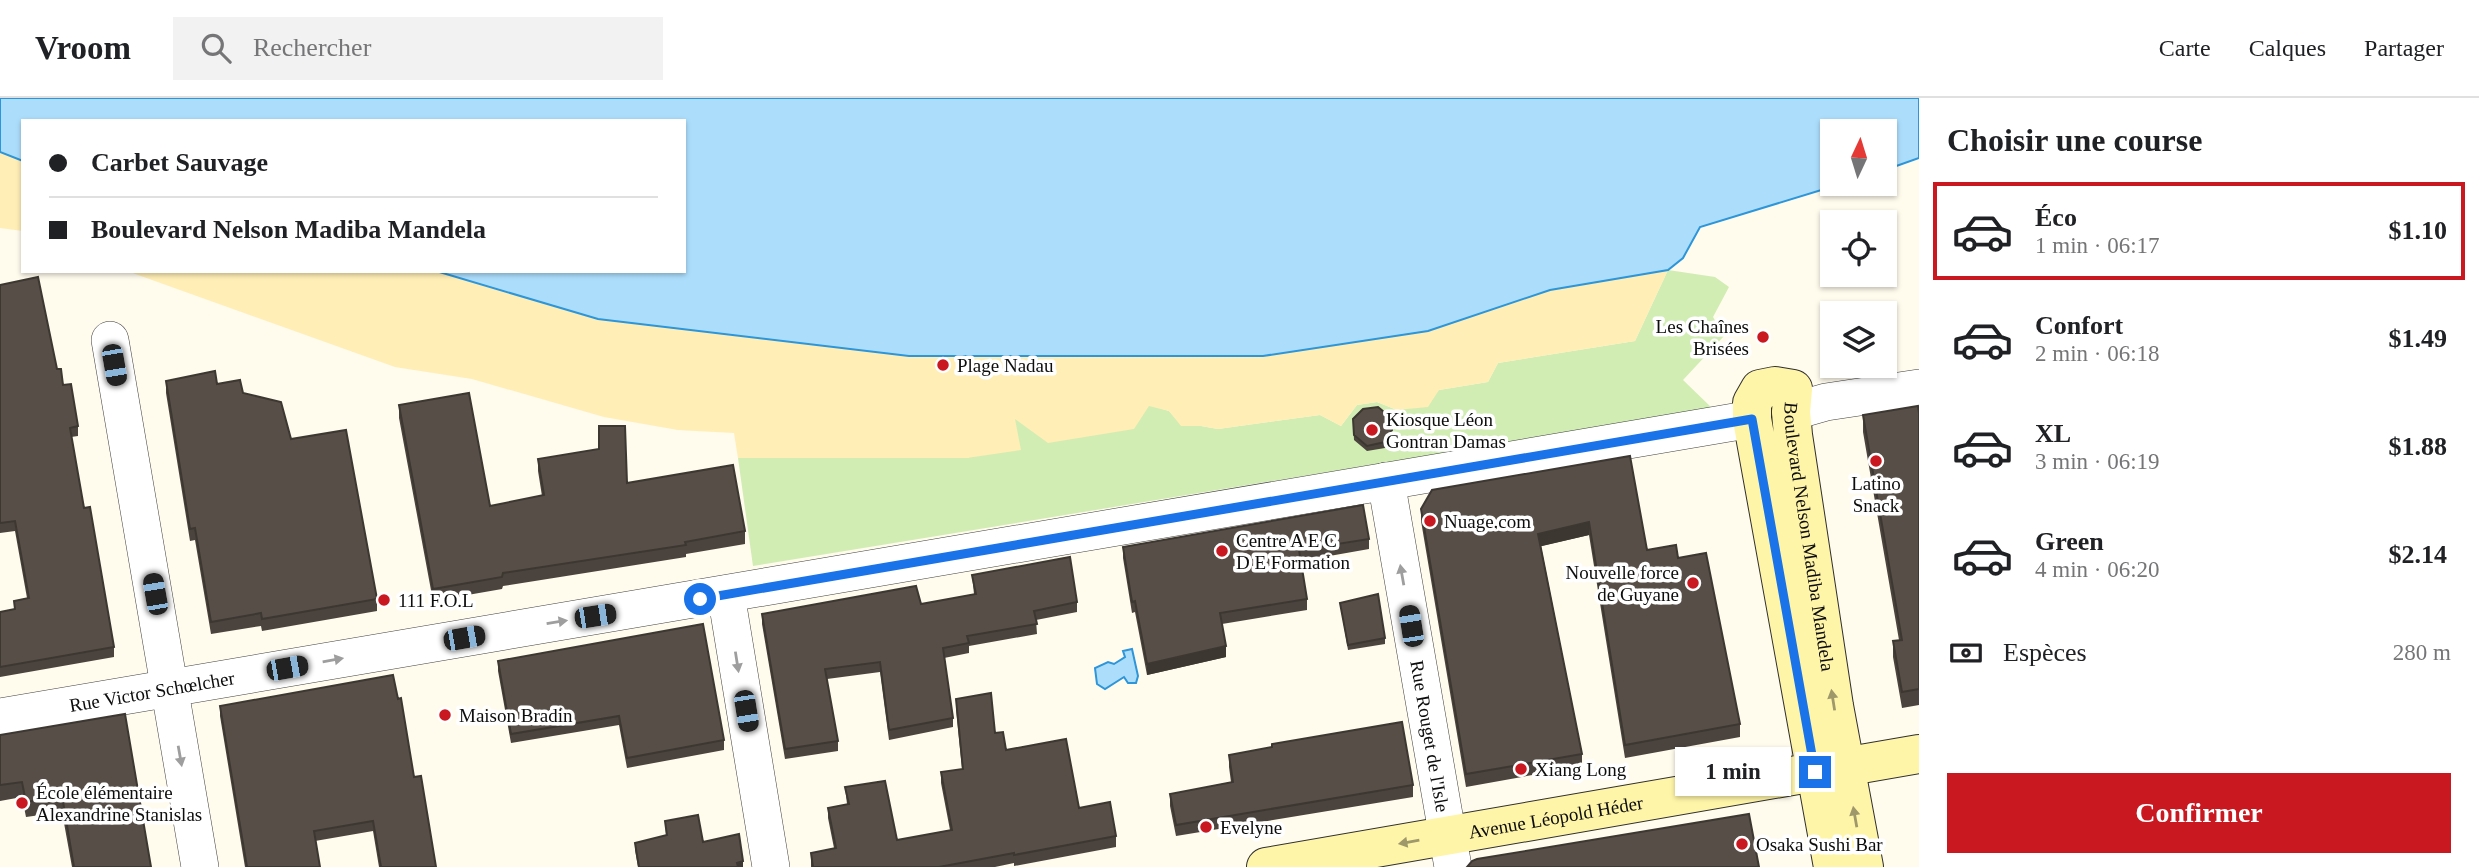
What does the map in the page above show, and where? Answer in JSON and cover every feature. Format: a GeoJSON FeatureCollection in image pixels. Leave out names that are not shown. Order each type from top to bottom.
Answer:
{"type":"FeatureCollection","features":[{"type":"Feature","properties":{"kind":"street"},"geometry":{"type":"LineString","coordinates":[[110,340],[201,867]]}},
{"type":"Feature","properties":{"kind":"street","name":"Boulevard Nelson Madiba Mandela"},"geometry":{"type":"LineString","coordinates":[[1833,867],[1830,770],[1832,692],[1791,412],[1793,389],[1775,386],[1760,389],[1752,403],[1752,419],[1830,770],[1864,867]]}},
{"type":"Feature","properties":{"kind":"street"},"geometry":{"type":"LineString","coordinates":[[1791,412],[1826,402],[1919,388]]}},
{"type":"Feature","properties":{"kind":"street","name":"Rue Victor Schœlcher"},"geometry":{"type":"LineString","coordinates":[[0,717],[1752,419]]}},
{"type":"Feature","properties":{"kind":"street","name":"Rue Rouget de l'Isle"},"geometry":{"type":"LineString","coordinates":[[1386,481],[1450,851]]}},
{"type":"Feature","properties":{"kind":"street"},"geometry":{"type":"LineString","coordinates":[[726,594],[771,867]]}},
{"type":"Feature","properties":{"kind":"street","name":"Avenue Léopold Héder"},"geometry":{"type":"LineString","coordinates":[[1265,867],[1450,851],[1830,770],[1919,754]]}},
{"type":"Feature","properties":{"kind":"green space"},"geometry":{"type":"Polygon","coordinates":[[[1668,270],[1715,277],[1729,287],[1713,317],[1724,336],[1683,380],[1713,409],[753,566],[738,458],[968,458],[1014,419],[1149,405],[1169,411],[1182,426],[1218,429],[1320,415],[1341,426],[1357,405],[1377,402],[1397,410],[1439,390],[1488,382],[1498,363],[1635,341],[1668,270]]]}},
{"type":"Feature","properties":{"kind":"sand"},"geometry":{"type":"Polygon","coordinates":[[[0,152],[21,160],[21,231],[0,228],[0,152]]]}},
{"type":"Feature","properties":{"kind":"sand","name":"Plage Nadau"},"geometry":{"type":"Polygon","coordinates":[[[1668,270],[1635,341],[1498,363],[1488,382],[1439,390],[1428,407],[1397,410],[1377,402],[1357,405],[1341,426],[1320,415],[1218,429],[1181,426],[1169,411],[1149,406],[1134,429],[1048,443],[1015,419],[1021,450],[967,458],[738,458],[734,433],[678,430],[604,417],[472,379],[395,367],[133,273],[443,273],[598,319],[909,356],[1263,356],[1428,331],[1550,290],[1668,270]]]}},
{"type":"Feature","properties":{"kind":"water"},"geometry":{"type":"Polygon","coordinates":[[[0,98],[1919,98],[1919,158],[1897,166],[1897,119],[1820,119],[1820,190],[1700,227],[1683,258],[1668,270],[1550,290],[1428,331],[1263,356],[909,356],[598,319],[443,273],[686,273],[686,119],[21,119],[21,160],[0,152],[0,98]]]}},
{"type":"Feature","properties":{"kind":"water"},"geometry":{"type":"Polygon","coordinates":[[[1132,649],[1138,676],[1136,683],[1128,683],[1124,677],[1105,689],[1097,684],[1095,668],[1108,662],[1114,664],[1125,657],[1123,651],[1132,649]]]}},
{"type":"Feature","properties":{"kind":"building"},"geometry":{"type":"Polygon","coordinates":[[[38,277],[57,369],[61,369],[63,385],[71,384],[78,426],[70,428],[84,508],[90,507],[114,647],[0,667],[0,612],[15,609],[14,601],[29,598],[15,521],[0,523],[0,285],[38,277]]]}},
{"type":"Feature","properties":{"kind":"building"},"geometry":{"type":"Polygon","coordinates":[[[215,371],[217,384],[240,380],[243,393],[281,402],[291,439],[346,430],[377,599],[262,619],[261,613],[211,622],[195,528],[190,529],[166,381],[215,371]]]}},
{"type":"Feature","properties":{"kind":"building"},"geometry":{"type":"Polygon","coordinates":[[[469,393],[490,506],[544,495],[538,459],[599,449],[599,426],[625,426],[627,483],[733,465],[745,531],[685,542],[686,545],[503,573],[502,577],[433,589],[399,405],[469,393]]]}},
{"type":"Feature","properties":{"kind":"building"},"geometry":{"type":"Polygon","coordinates":[[[1918,406],[1919,689],[1902,692],[1893,641],[1902,640],[1863,415],[1918,406]]]}},
{"type":"Feature","properties":{"kind":"building","name":"Kiosque Léon Gontran Damas"},"geometry":{"type":"Polygon","coordinates":[[[1378,407],[1389,416],[1392,430],[1385,442],[1367,446],[1354,435],[1353,419],[1363,409],[1378,407]]]}},
{"type":"Feature","properties":{"kind":"building"},"geometry":{"type":"Polygon","coordinates":[[[1630,456],[1647,550],[1676,545],[1678,558],[1706,553],[1740,724],[1625,745],[1589,522],[1538,534],[1582,754],[1466,774],[1421,509],[1432,490],[1630,456]]]}},
{"type":"Feature","properties":{"kind":"building"},"geometry":{"type":"Polygon","coordinates":[[[1363,505],[1369,539],[1299,550],[1307,599],[1220,613],[1226,646],[1147,664],[1135,601],[1132,602],[1123,547],[1363,505]]]}},
{"type":"Feature","properties":{"kind":"building"},"geometry":{"type":"Polygon","coordinates":[[[1070,557],[1077,602],[1034,611],[1037,624],[967,636],[969,643],[943,648],[953,718],[889,730],[880,662],[825,669],[838,741],[785,749],[762,614],[916,586],[921,604],[976,594],[972,575],[1070,557]]]}},
{"type":"Feature","properties":{"kind":"building"},"geometry":{"type":"Polygon","coordinates":[[[1378,594],[1385,638],[1348,645],[1340,603],[1378,594]]]}},
{"type":"Feature","properties":{"kind":"building"},"geometry":{"type":"Polygon","coordinates":[[[703,624],[724,740],[627,758],[619,716],[511,734],[498,661],[703,624]]]}},
{"type":"Feature","properties":{"kind":"building"},"geometry":{"type":"Polygon","coordinates":[[[393,675],[398,699],[401,698],[414,777],[421,776],[436,867],[381,867],[373,821],[314,831],[320,867],[247,867],[220,706],[393,675]]]}},
{"type":"Feature","properties":{"kind":"building"},"geometry":{"type":"Polygon","coordinates":[[[991,693],[995,733],[1003,732],[1006,750],[1066,739],[1079,808],[1110,802],[1116,836],[939,867],[813,867],[811,853],[836,848],[828,808],[849,804],[845,787],[885,781],[897,840],[952,830],[941,772],[963,769],[956,699],[991,693]]]}},
{"type":"Feature","properties":{"kind":"building"},"geometry":{"type":"Polygon","coordinates":[[[125,714],[151,867],[74,867],[62,796],[26,802],[22,782],[0,785],[0,735],[125,714]]]}},
{"type":"Feature","properties":{"kind":"building"},"geometry":{"type":"Polygon","coordinates":[[[1402,722],[1413,785],[1176,825],[1170,794],[1233,782],[1229,755],[1272,747],[1272,744],[1402,722]]]}},
{"type":"Feature","properties":{"kind":"building"},"geometry":{"type":"Polygon","coordinates":[[[1749,814],[1759,867],[1467,867],[1477,859],[1749,814]]]}},
{"type":"Feature","properties":{"kind":"building"},"geometry":{"type":"Polygon","coordinates":[[[698,815],[703,842],[739,834],[743,861],[737,863],[738,867],[639,867],[635,843],[667,835],[665,821],[698,815]]]}},
{"type":"Feature","properties":{"kind":"place","name":"Les Chaînes Brisées"},"geometry":{"type":"Point","coordinates":[1763,337]}},
{"type":"Feature","properties":{"kind":"place","name":"Plage Nadau"},"geometry":{"type":"Point","coordinates":[943,365]}},
{"type":"Feature","properties":{"kind":"place","name":"Kiosque Léon Gontran Damas"},"geometry":{"type":"Point","coordinates":[1372,430]}},
{"type":"Feature","properties":{"kind":"place","name":"Latino Snack"},"geometry":{"type":"Point","coordinates":[1876,461]}},
{"type":"Feature","properties":{"kind":"place","name":"Nuage.com"},"geometry":{"type":"Point","coordinates":[1430,521]}},
{"type":"Feature","properties":{"kind":"place","name":"Centre A E C D E Formation"},"geometry":{"type":"Point","coordinates":[1222,551]}},
{"type":"Feature","properties":{"kind":"place","name":"Nouvelle force de Guyane"},"geometry":{"type":"Point","coordinates":[1693,583]}},
{"type":"Feature","properties":{"kind":"place","name":"111 F.O.L"},"geometry":{"type":"Point","coordinates":[384,600]}},
{"type":"Feature","properties":{"kind":"place","name":"Maison Bradin"},"geometry":{"type":"Point","coordinates":[445,715]}},
{"type":"Feature","properties":{"kind":"place","name":"Xiang Long"},"geometry":{"type":"Point","coordinates":[1521,769]}},
{"type":"Feature","properties":{"kind":"place","name":"École élémentaire Alexandrine Stanislas"},"geometry":{"type":"Point","coordinates":[22,803]}},
{"type":"Feature","properties":{"kind":"place","name":"Evelyne"},"geometry":{"type":"Point","coordinates":[1206,827]}},
{"type":"Feature","properties":{"kind":"place","name":"Osaka Sushi Bar"},"geometry":{"type":"Point","coordinates":[1742,844]}},
{"type":"Feature","properties":{"kind":"route"},"geometry":{"type":"LineString","coordinates":[[700,599],[1752,419],[1815,772]]}}]}
